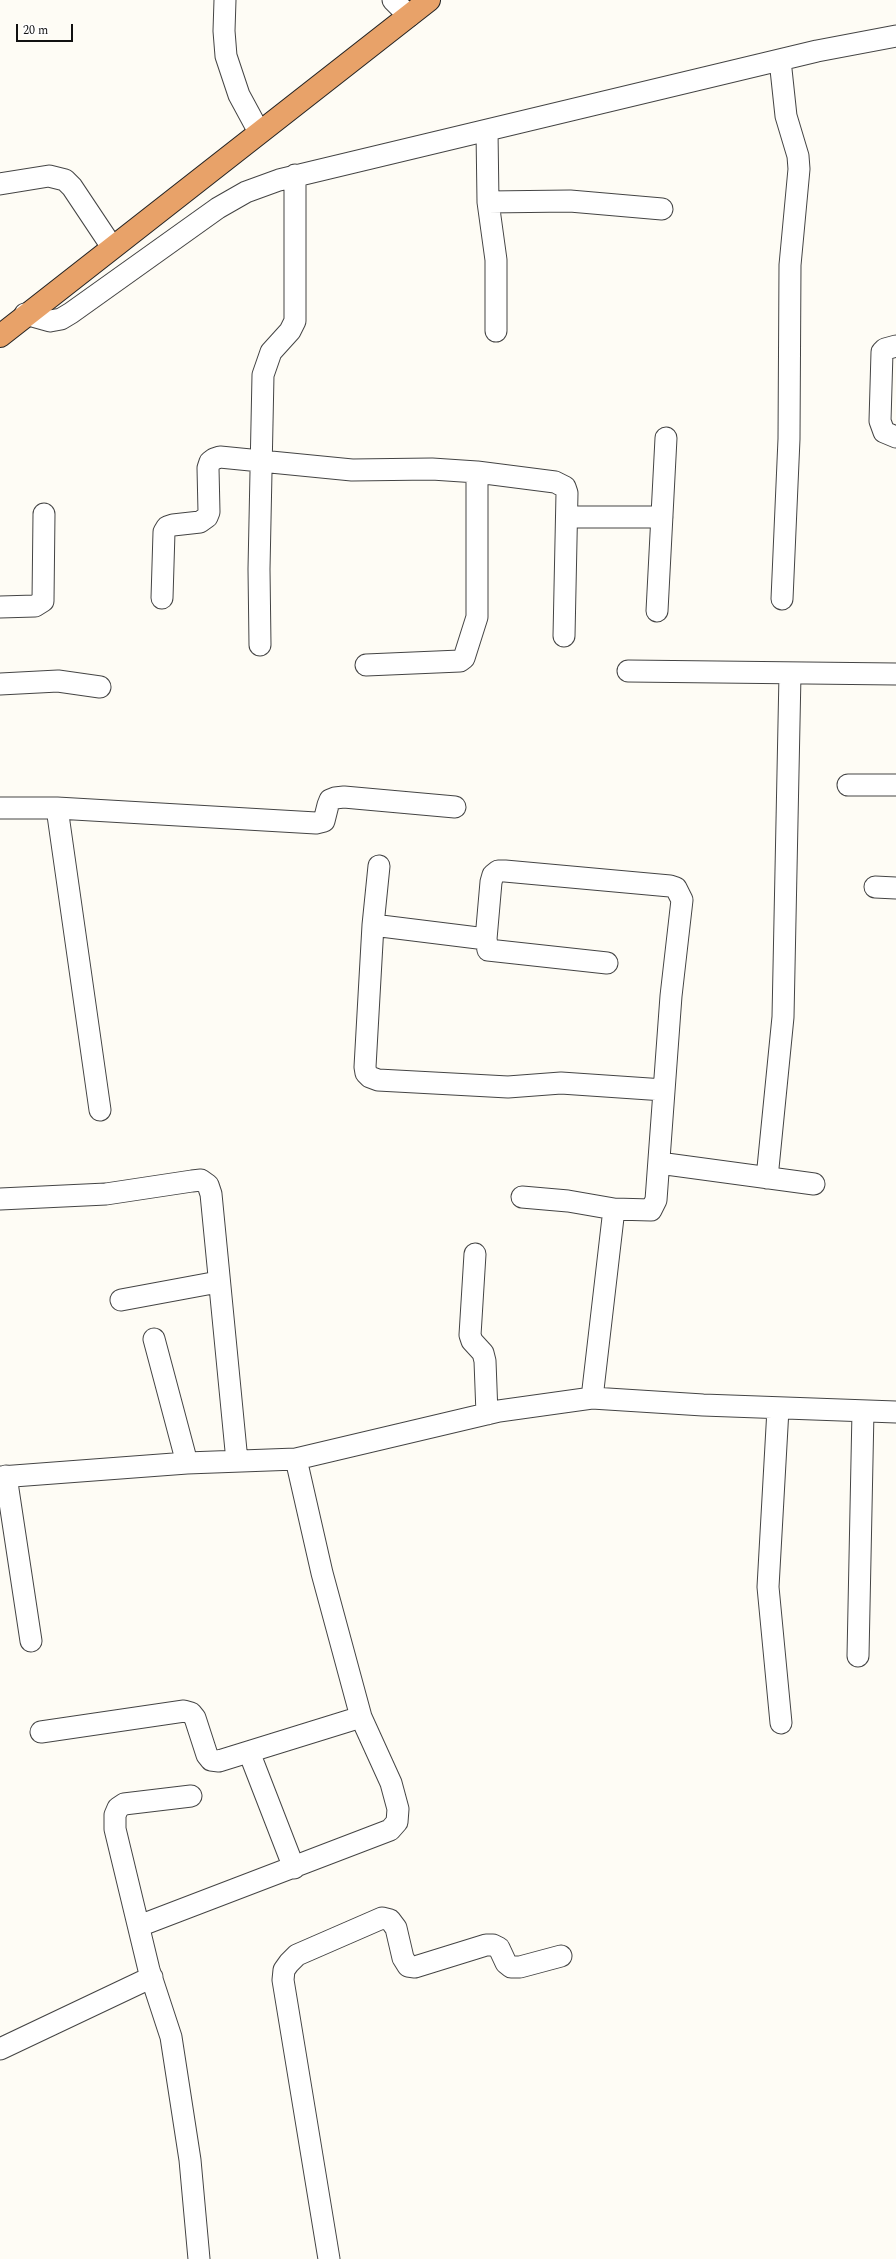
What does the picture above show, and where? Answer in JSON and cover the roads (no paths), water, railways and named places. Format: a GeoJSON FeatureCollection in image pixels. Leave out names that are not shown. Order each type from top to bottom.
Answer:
{"type":"FeatureCollection","features":[{"type":"Feature","properties":{"kind":"highway"},"geometry":{"type":"LineString","coordinates":[[0,336],[25,314],[429,0]]}},
{"type":"Feature","properties":{"kind":"street"},"geometry":{"type":"LineString","coordinates":[[225,0],[224,31],[228,63],[239,95],[259,132]]}},
{"type":"Feature","properties":{"kind":"street"},"geometry":{"type":"LineString","coordinates":[[393,0],[409,16]]}},
{"type":"Feature","properties":{"kind":"street"},"geometry":{"type":"LineString","coordinates":[[25,314],[50,321],[61,319],[71,314],[218,208],[246,192],[295,175],[487,131],[780,60],[896,36]]}},
{"type":"Feature","properties":{"kind":"street"},"geometry":{"type":"LineString","coordinates":[[780,60],[786,116],[798,156],[799,170],[790,265],[789,439],[782,599]]}},
{"type":"Feature","properties":{"kind":"street"},"geometry":{"type":"LineString","coordinates":[[487,131],[488,202],[496,260],[496,330]]}},
{"type":"Feature","properties":{"kind":"street"},"geometry":{"type":"LineString","coordinates":[[260,645],[263,375],[266,362],[271,352],[290,331],[295,321],[295,175]]}},
{"type":"Feature","properties":{"kind":"street"},"geometry":{"type":"LineString","coordinates":[[0,184],[49,176],[65,180],[72,186],[112,247]]}},
{"type":"Feature","properties":{"kind":"street"},"geometry":{"type":"LineString","coordinates":[[488,202],[570,201],[662,209]]}},
{"type":"Feature","properties":{"kind":"street"},"geometry":{"type":"LineString","coordinates":[[896,346],[885,349],[882,352],[880,421],[884,432],[896,437]]}},
{"type":"Feature","properties":{"kind":"street"},"geometry":{"type":"LineString","coordinates":[[657,611],[666,438]]}},
{"type":"Feature","properties":{"kind":"street"},"geometry":{"type":"LineString","coordinates":[[162,598],[164,532],[167,527],[200,522],[208,517],[210,462],[220,457],[352,470],[432,469],[477,472],[562,483],[567,493],[564,636]]}},
{"type":"Feature","properties":{"kind":"street"},"geometry":{"type":"LineString","coordinates":[[366,665],[460,661],[464,658],[477,617],[477,472]]}},
{"type":"Feature","properties":{"kind":"street"},"geometry":{"type":"LineString","coordinates":[[0,607],[35,606],[43,601],[44,514]]}},
{"type":"Feature","properties":{"kind":"street"},"geometry":{"type":"LineString","coordinates":[[567,517],[662,517]]}},
{"type":"Feature","properties":{"kind":"street"},"geometry":{"type":"LineString","coordinates":[[628,671],[896,674]]}},
{"type":"Feature","properties":{"kind":"street"},"geometry":{"type":"LineString","coordinates":[[767,1178],[783,1017],[790,674]]}},
{"type":"Feature","properties":{"kind":"street"},"geometry":{"type":"LineString","coordinates":[[0,684],[58,681],[100,687]]}},
{"type":"Feature","properties":{"kind":"street"},"geometry":{"type":"LineString","coordinates":[[848,785],[896,785]]}},
{"type":"Feature","properties":{"kind":"street"},"geometry":{"type":"LineString","coordinates":[[0,808],[57,808],[316,823],[324,821],[330,800],[335,798],[344,797],[455,807]]}},
{"type":"Feature","properties":{"kind":"street"},"geometry":{"type":"LineString","coordinates":[[57,808],[100,1110]]}},
{"type":"Feature","properties":{"kind":"street"},"geometry":{"type":"LineString","coordinates":[[379,866],[373,925],[365,1067],[366,1073],[370,1077],[378,1080],[508,1087],[561,1083],[664,1090]]}},
{"type":"Feature","properties":{"kind":"street"},"geometry":{"type":"LineString","coordinates":[[522,1198],[568,1201],[614,1209],[651,1210],[656,1200],[671,996],[682,900],[676,888],[498,871],[493,875],[490,882],[486,939],[488,950],[492,952],[607,963]]}},
{"type":"Feature","properties":{"kind":"street"},"geometry":{"type":"LineString","coordinates":[[874,887],[896,888]]}},
{"type":"Feature","properties":{"kind":"street"},"geometry":{"type":"LineString","coordinates":[[373,925],[486,939]]}},
{"type":"Feature","properties":{"kind":"street"},"geometry":{"type":"LineString","coordinates":[[659,1163],[814,1184]]}},
{"type":"Feature","properties":{"kind":"street"},"geometry":{"type":"LineString","coordinates":[[0,1199],[106,1194],[201,1180],[208,1185],[211,1194],[218,1282],[237,1461]]}},
{"type":"Feature","properties":{"kind":"street"},"geometry":{"type":"LineString","coordinates":[[592,1398],[614,1209]]}},
{"type":"Feature","properties":{"kind":"street"},"geometry":{"type":"LineString","coordinates":[[475,1254],[470,1335],[472,1341],[483,1353],[485,1361],[487,1414]]}},
{"type":"Feature","properties":{"kind":"street"},"geometry":{"type":"LineString","coordinates":[[121,1300],[218,1282]]}},
{"type":"Feature","properties":{"kind":"street"},"geometry":{"type":"LineString","coordinates":[[154,1339],[187,1463]]}},
{"type":"Feature","properties":{"kind":"street"},"geometry":{"type":"LineString","coordinates":[[31,1641],[3,1476],[187,1463],[296,1459],[487,1414],[592,1398],[778,1409],[896,1412]]}},
{"type":"Feature","properties":{"kind":"street"},"geometry":{"type":"LineString","coordinates":[[778,1409],[768,1587],[781,1723]]}},
{"type":"Feature","properties":{"kind":"street"},"geometry":{"type":"LineString","coordinates":[[858,1656],[863,1411]]}},
{"type":"Feature","properties":{"kind":"street"},"geometry":{"type":"LineString","coordinates":[[139,1926],[390,1830],[397,1822],[398,1809],[392,1783],[361,1717],[322,1573],[296,1459]]}},
{"type":"Feature","properties":{"kind":"street"},"geometry":{"type":"LineString","coordinates":[[41,1732],[184,1711],[191,1713],[195,1718],[203,1746],[211,1760],[219,1761],[361,1717]]}},
{"type":"Feature","properties":{"kind":"street"},"geometry":{"type":"LineString","coordinates":[[249,1752],[294,1868]]}},
{"type":"Feature","properties":{"kind":"street"},"geometry":{"type":"LineString","coordinates":[[191,1796],[124,1804],[118,1808],[115,1815],[115,1829],[152,1978],[171,2038],[190,2160],[199,2259]]}},
{"type":"Feature","properties":{"kind":"street"},"geometry":{"type":"LineString","coordinates":[[329,2259],[283,1980],[284,1970],[289,1963],[297,1954],[382,1918],[390,1920],[396,1928],[403,1958],[408,1966],[414,1967],[486,1945],[493,1945],[499,1948],[506,1963],[511,1967],[520,1967],[561,1956]]}},
{"type":"Feature","properties":{"kind":"street"},"geometry":{"type":"LineString","coordinates":[[0,2049],[152,1978]]}}]}
